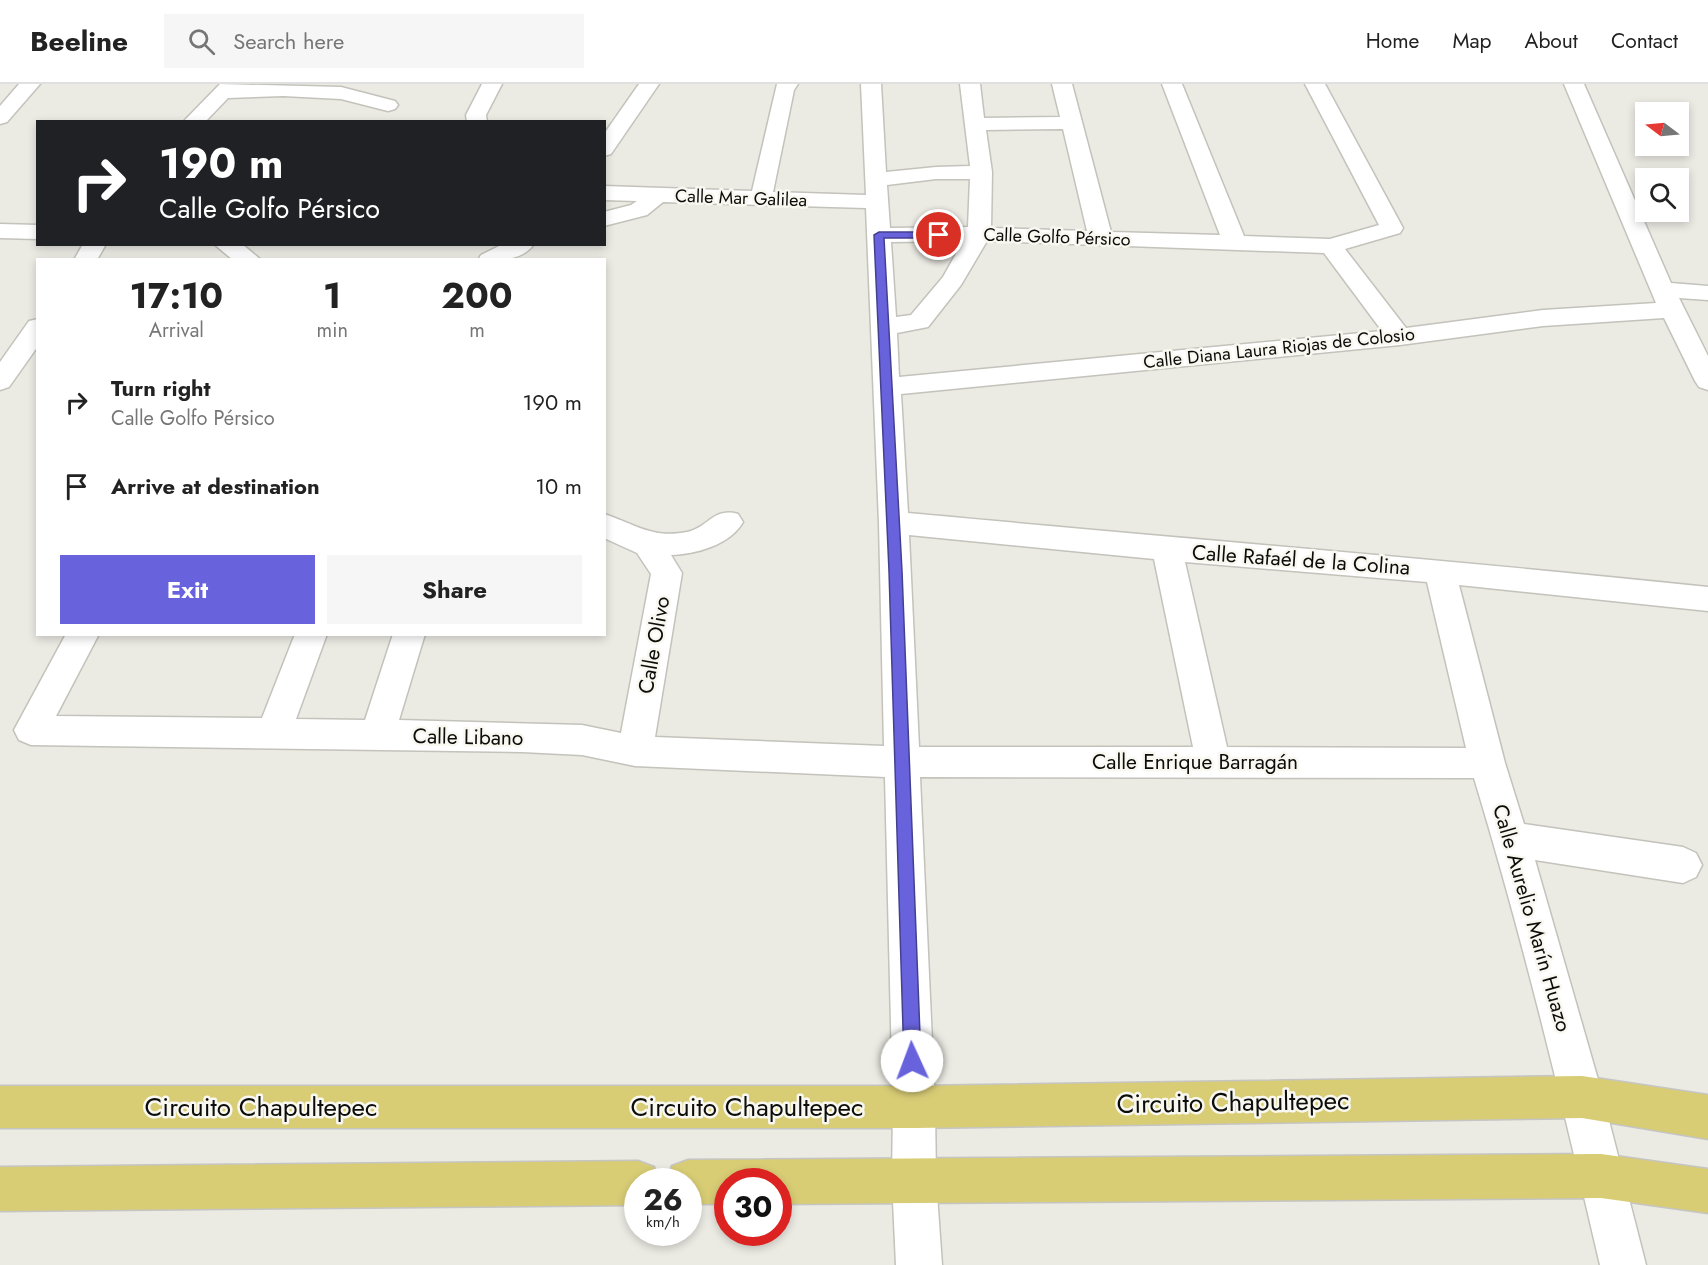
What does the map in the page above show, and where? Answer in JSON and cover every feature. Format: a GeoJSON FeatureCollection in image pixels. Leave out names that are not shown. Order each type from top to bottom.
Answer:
{"type":"FeatureCollection","features":[{"type":"Feature","properties":{"kind":"main road","name":"Circuito Chapultepec"},"geometry":{"type":"LineString","coordinates":[[0,1107],[914,1107],[1582,1097],[1708,1117]]}},
{"type":"Feature","properties":{"kind":"main road"},"geometry":{"type":"LineString","coordinates":[[702,1182],[1601,1176],[1708,1191]]}},
{"type":"Feature","properties":{"kind":"main road"},"geometry":{"type":"LineString","coordinates":[[0,1189],[624,1183]]}},
{"type":"Feature","properties":{"kind":"street"},"geometry":{"type":"LineString","coordinates":[[0,118],[30,84]]}},
{"type":"Feature","properties":{"kind":"street"},"geometry":{"type":"LineString","coordinates":[[477,120],[476,115],[492,84]]}},
{"type":"Feature","properties":{"kind":"street"},"geometry":{"type":"LineString","coordinates":[[606,147],[649,84]]}},
{"type":"Feature","properties":{"kind":"street"},"geometry":{"type":"LineString","coordinates":[[761,199],[784,88],[788,84]]}},
{"type":"Feature","properties":{"kind":"street"},"geometry":{"type":"LineString","coordinates":[[871,84],[894,524],[914,1107],[914,1180],[919,1265]]}},
{"type":"Feature","properties":{"kind":"street"},"geometry":{"type":"LineString","coordinates":[[884,327],[919,321],[952,280],[979,234],[981,172],[970,84]]}},
{"type":"Feature","properties":{"kind":"street"},"geometry":{"type":"LineString","coordinates":[[1062,84],[1101,239]]}},
{"type":"Feature","properties":{"kind":"street"},"geometry":{"type":"LineString","coordinates":[[1172,84],[1235,243]]}},
{"type":"Feature","properties":{"kind":"street","name":"Calle Golfo Pérsico"},"geometry":{"type":"LineString","coordinates":[[879,235],[979,234],[1331,246],[1392,228],[1315,84]]}},
{"type":"Feature","properties":{"kind":"street"},"geometry":{"type":"LineString","coordinates":[[1574,84],[1667,300],[1708,381]]}},
{"type":"Feature","properties":{"kind":"street"},"geometry":{"type":"LineString","coordinates":[[195,120],[227,88],[341,93],[388,105]]}},
{"type":"Feature","properties":{"kind":"street"},"geometry":{"type":"LineString","coordinates":[[975,124],[1072,123]]}},
{"type":"Feature","properties":{"kind":"street","name":"Calle Mar Galilea"},"geometry":{"type":"LineString","coordinates":[[606,193],[761,199],[877,191],[936,173],[981,172]]}},
{"type":"Feature","properties":{"kind":"street"},"geometry":{"type":"LineString","coordinates":[[606,218],[639,210],[661,195]]}},
{"type":"Feature","properties":{"kind":"street"},"geometry":{"type":"LineString","coordinates":[[0,231],[36,232]]}},
{"type":"Feature","properties":{"kind":"street"},"geometry":{"type":"LineString","coordinates":[[228,246],[247,258]]}},
{"type":"Feature","properties":{"kind":"street"},"geometry":{"type":"LineString","coordinates":[[493,258],[520,246]]}},
{"type":"Feature","properties":{"kind":"street"},"geometry":{"type":"LineString","coordinates":[[1331,246],[1400,337]]}},
{"type":"Feature","properties":{"kind":"street","name":"Calle Diana Laura Riojas de Colosio"},"geometry":{"type":"LineString","coordinates":[[887,387],[1400,337],[1708,293]]}},
{"type":"Feature","properties":{"kind":"street"},"geometry":{"type":"LineString","coordinates":[[0,381],[36,330]]}},
{"type":"Feature","properties":{"kind":"street"},"geometry":{"type":"LineString","coordinates":[[606,526],[648,545],[694,543],[728,522]]}},
{"type":"Feature","properties":{"kind":"street","name":"Calle Rafaél de la Colina"},"geometry":{"type":"LineString","coordinates":[[894,524],[1440,571],[1708,599]]}},
{"type":"Feature","properties":{"kind":"street","name":"Calle Olivo"},"geometry":{"type":"LineString","coordinates":[[634,751],[667,573],[648,545]]}},
{"type":"Feature","properties":{"kind":"street"},"geometry":{"type":"LineString","coordinates":[[1167,549],[1213,761]]}},
{"type":"Feature","properties":{"kind":"street","name":"Calle Aurelio Marín Huazo"},"geometry":{"type":"LineString","coordinates":[[1440,571],[1487,763],[1511,839],[1582,1097],[1623,1265]]}},
{"type":"Feature","properties":{"kind":"street","name":"Calle Libano"},"geometry":{"type":"LineString","coordinates":[[82,636],[31,730],[582,740],[634,751],[903,762]]}},
{"type":"Feature","properties":{"kind":"street"},"geometry":{"type":"LineString","coordinates":[[273,734],[310,636]]}},
{"type":"Feature","properties":{"kind":"street"},"geometry":{"type":"LineString","coordinates":[[377,735],[408,636]]}},
{"type":"Feature","properties":{"kind":"street","name":"Calle Enrique Barragán"},"geometry":{"type":"LineString","coordinates":[[903,762],[1487,763]]}},
{"type":"Feature","properties":{"kind":"street"},"geometry":{"type":"LineString","coordinates":[[1511,839],[1683,865]]}},
{"type":"Feature","properties":{"kind":"route"},"geometry":{"type":"LineString","coordinates":[[912,1061],[896,571],[879,235],[939,235]]}}]}
